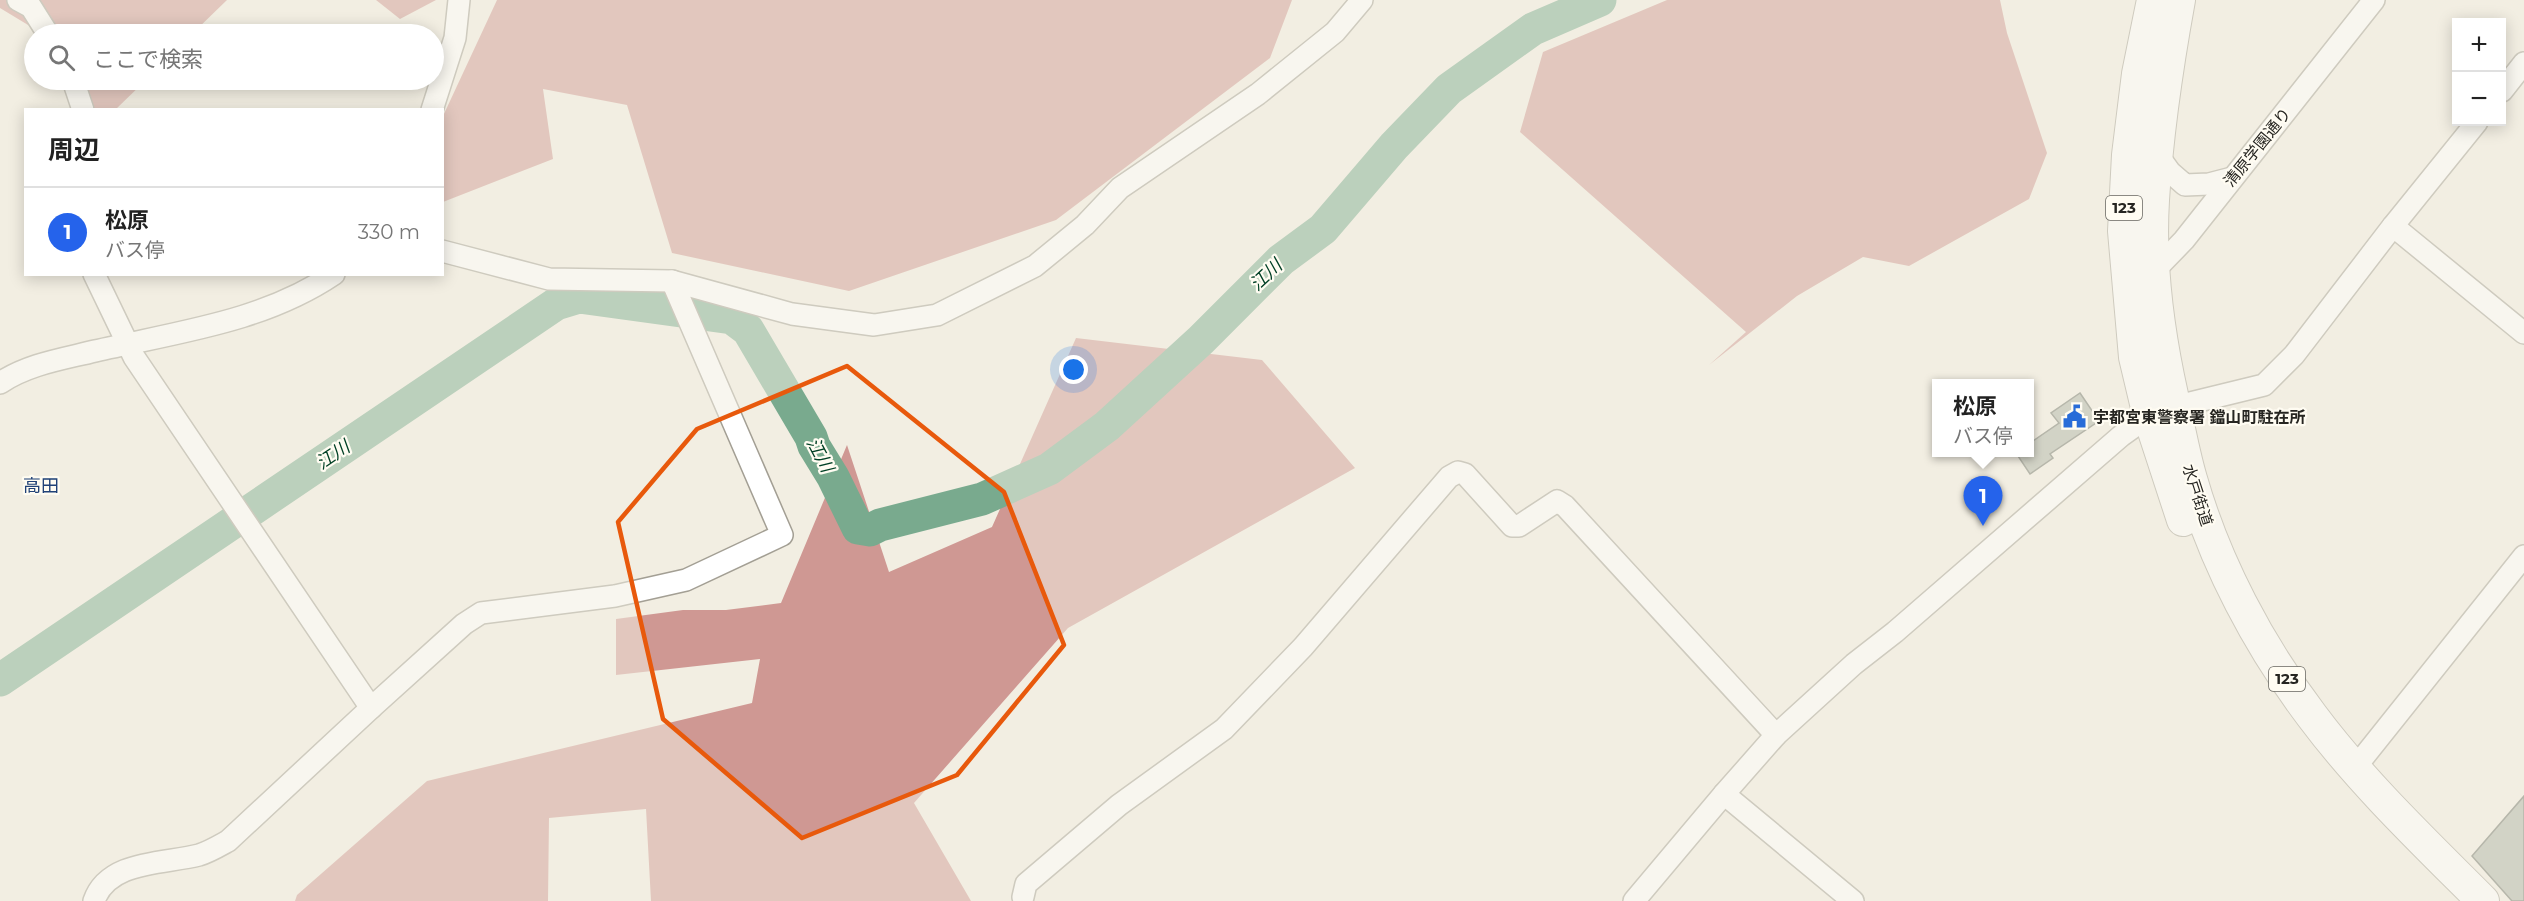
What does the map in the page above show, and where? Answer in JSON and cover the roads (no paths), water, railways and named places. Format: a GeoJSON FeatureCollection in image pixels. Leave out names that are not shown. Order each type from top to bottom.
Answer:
{"type":"FeatureCollection","features":[{"type":"Feature","properties":{"kind":"highway","name":"水戸街道"},"geometry":{"type":"LineString","coordinates":[[2153,0],[2138,74],[2128,155],[2124,231],[2141,274],[2162,349],[2162,411],[2167,478],[2191,545],[2210,587],[2253,667],[2298,734],[2341,786],[2452,901]]}},
{"type":"Feature","properties":{"kind":"highway","name":"水戸街道"},"geometry":{"type":"LineString","coordinates":[[2141,274],[2152,201],[2165,74],[2179,0]]}},
{"type":"Feature","properties":{"kind":"highway","name":"水戸街道"},"geometry":{"type":"LineString","coordinates":[[2162,411],[2228,575],[2269,652],[2295,692],[2354,768],[2483,901]]}},
{"type":"Feature","properties":{"kind":"street"},"geometry":{"type":"LineString","coordinates":[[18,0],[31,7],[42,24]]}},
{"type":"Feature","properties":{"kind":"street"},"geometry":{"type":"LineString","coordinates":[[444,74],[456,38],[459,0]]}},
{"type":"Feature","properties":{"kind":"street"},"geometry":{"type":"LineString","coordinates":[[444,252],[549,279],[672,281],[792,314],[874,325],[937,315],[1035,266],[1085,225],[1120,188],[1258,94],[1335,32],[1362,0]]}},
{"type":"Feature","properties":{"kind":"street","name":"清原学園通り"},"geometry":{"type":"LineString","coordinates":[[2141,274],[2184,240],[2374,0]]}},
{"type":"Feature","properties":{"kind":"street"},"geometry":{"type":"LineString","coordinates":[[2506,86],[2524,63]]}},
{"type":"Feature","properties":{"kind":"street"},"geometry":{"type":"LineString","coordinates":[[76,90],[81,108]]}},
{"type":"Feature","properties":{"kind":"street"},"geometry":{"type":"LineString","coordinates":[[433,108],[439,90]]}},
{"type":"Feature","properties":{"kind":"street"},"geometry":{"type":"LineString","coordinates":[[1634,901],[1776,735],[1854,664],[1895,632],[2121,436],[2162,411],[2264,384],[2294,355],[2474,126]]}},
{"type":"Feature","properties":{"kind":"street"},"geometry":{"type":"LineString","coordinates":[[2157,154],[2170,172],[2186,184],[2198,185],[2232,178]]}},
{"type":"Feature","properties":{"kind":"street"},"geometry":{"type":"LineString","coordinates":[[2393,226],[2524,333]]}},
{"type":"Feature","properties":{"kind":"street"},"geometry":{"type":"LineString","coordinates":[[95,276],[134,357],[370,708]]}},
{"type":"Feature","properties":{"kind":"street"},"geometry":{"type":"LineString","coordinates":[[0,383],[9,376],[40,364],[230,321],[276,306],[310,290],[331,276]]}},
{"type":"Feature","properties":{"kind":"street"},"geometry":{"type":"LineString","coordinates":[[94,901],[106,880],[126,869],[201,854],[228,841],[370,708],[464,624],[482,613],[615,596],[686,580],[782,535],[672,281]]}},
{"type":"Feature","properties":{"kind":"street"},"geometry":{"type":"LineString","coordinates":[[1023,900],[1026,884],[1068,848],[1119,806],[1224,729],[1303,647],[1449,477],[1458,472],[1465,474],[1512,526],[1519,526],[1557,501],[1565,506],[1776,735]]}},
{"type":"Feature","properties":{"kind":"street"},"geometry":{"type":"LineString","coordinates":[[2354,768],[2524,556]]}},
{"type":"Feature","properties":{"kind":"street"},"geometry":{"type":"LineString","coordinates":[[1724,794],[1853,901]]}},
{"type":"Feature","properties":{"kind":"waterway","name":"江川"},"geometry":{"type":"LineString","coordinates":[[0,680],[556,304],[579,297],[732,318],[748,330],[811,437],[858,528],[870,530],[880,525],[982,499],[1049,469],[1107,426],[1201,340],[1281,260],[1323,229],[1394,146],[1449,89],[1533,29],[1600,0]]}},
{"type":"Feature","properties":{"kind":"place","name":"宇都宮東警察署 鐺山町駐在所"},"geometry":{"type":"Point","coordinates":[2075,417]}},
{"type":"Feature","properties":{"kind":"place","name":"松原"},"geometry":{"type":"Point","coordinates":[1983,526]}},
{"type":"Feature","properties":{"kind":"district","name":"高田"},"geometry":{"type":"Point","coordinates":[41,486]}}]}
